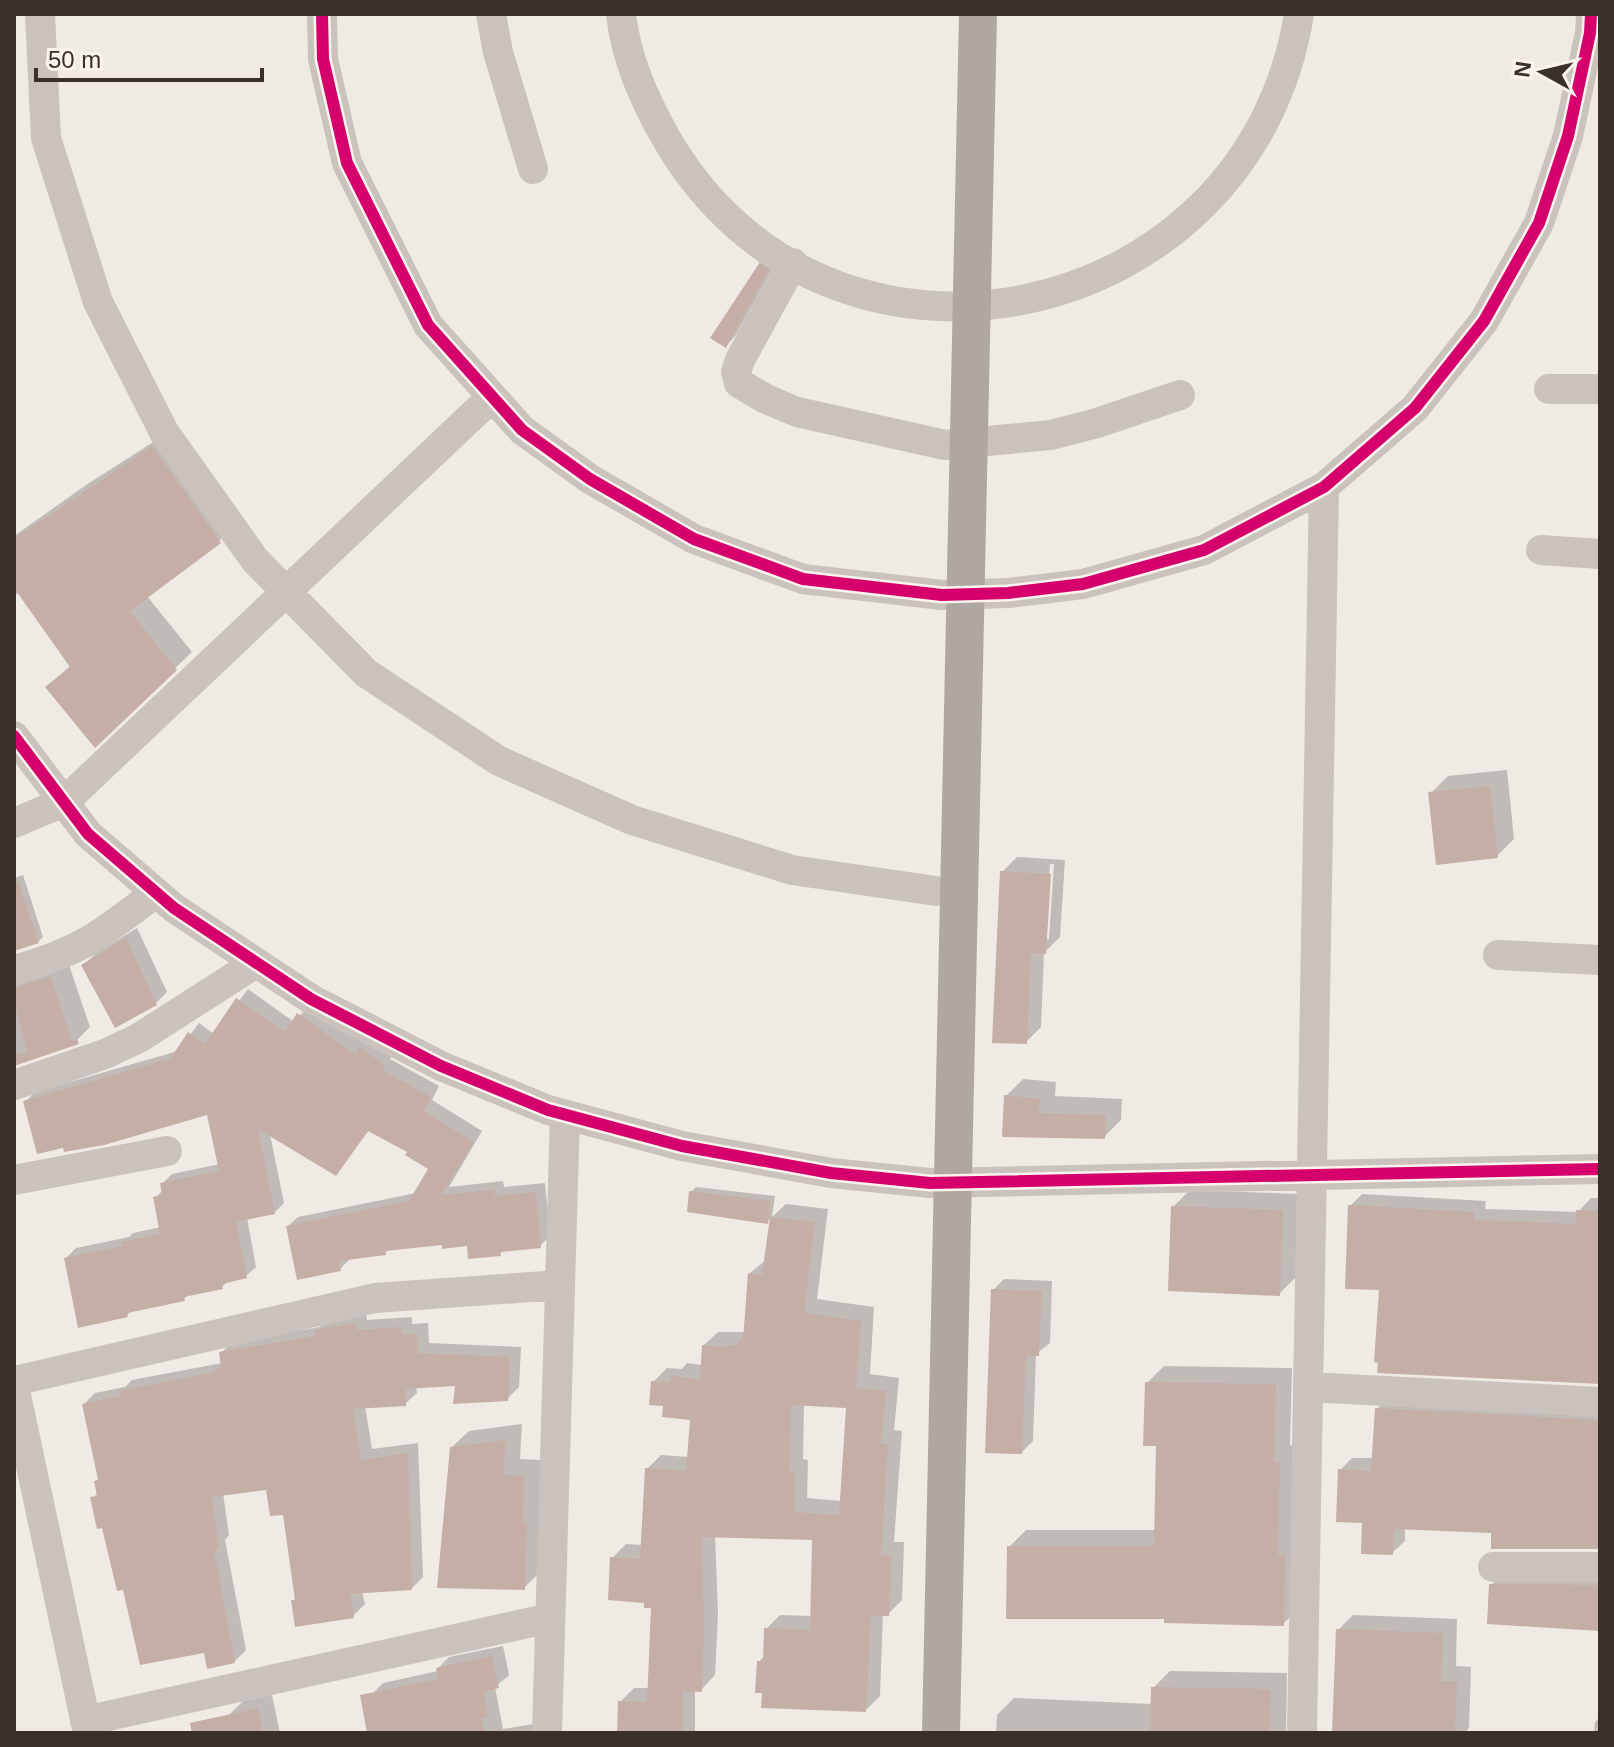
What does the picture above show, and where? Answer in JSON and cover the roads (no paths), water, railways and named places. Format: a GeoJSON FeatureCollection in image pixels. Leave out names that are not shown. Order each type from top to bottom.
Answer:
{"type":"FeatureCollection","features":[{"type":"Feature","properties":{"kind":"main road"},"geometry":{"type":"LineString","coordinates":[[955,14],[960,308]]}},
{"type":"Feature","properties":{"kind":"main road"},"geometry":{"type":"LineString","coordinates":[[919,1733],[941,1182],[960,308],[978,14]]}},
{"type":"Feature","properties":{"kind":"main road"},"geometry":{"type":"LineString","coordinates":[[941,1733],[941,1182],[936,891],[954,595]]}},
{"type":"Feature","properties":{"kind":"street"},"geometry":{"type":"LineString","coordinates":[[40,14],[46,138],[98,302],[164,432],[255,560],[366,673],[499,761],[632,820],[792,870],[936,891]]}},
{"type":"Feature","properties":{"kind":"street"},"geometry":{"type":"LineString","coordinates":[[322,14],[323,59],[347,163],[428,325],[522,430],[590,479],[694,539],[803,579],[954,595],[1008,593],[1083,584],[1204,550],[1324,487],[1415,408],[1484,321],[1539,223],[1568,136],[1590,33],[1591,14]]}},
{"type":"Feature","properties":{"kind":"street"},"geometry":{"type":"LineString","coordinates":[[491,14],[498,52],[533,169]]}},
{"type":"Feature","properties":{"kind":"street"},"geometry":{"type":"LineString","coordinates":[[621,14],[623,34],[644,99],[685,171],[722,212],[769,250],[824,280],[887,300],[960,308],[1021,302],[1088,282],[1152,248],[1210,199],[1245,154],[1279,89],[1299,14]]}},
{"type":"Feature","properties":{"kind":"street"},"geometry":{"type":"LineString","coordinates":[[793,263],[736,372],[739,383],[797,412],[956,444],[1051,435],[1180,395]]}},
{"type":"Feature","properties":{"kind":"street"},"geometry":{"type":"LineString","coordinates":[[1549,389],[1600,389]]}},
{"type":"Feature","properties":{"kind":"street"},"geometry":{"type":"LineString","coordinates":[[14,823],[64,802],[492,397]]}},
{"type":"Feature","properties":{"kind":"street"},"geometry":{"type":"LineString","coordinates":[[1302,1733],[1324,487]]}},
{"type":"Feature","properties":{"kind":"street"},"geometry":{"type":"LineString","coordinates":[[1541,550],[1600,554]]}},
{"type":"Feature","properties":{"kind":"street"},"geometry":{"type":"LineString","coordinates":[[14,736],[88,834],[174,908],[311,999],[441,1066],[565,1115],[682,1146],[831,1173],[941,1182],[1600,1169]]}},
{"type":"Feature","properties":{"kind":"street"},"geometry":{"type":"LineString","coordinates":[[14,970],[72,952],[105,932],[155,893]]}},
{"type":"Feature","properties":{"kind":"street"},"geometry":{"type":"LineString","coordinates":[[1498,955],[1600,960]]}},
{"type":"Feature","properties":{"kind":"street"},"geometry":{"type":"LineString","coordinates":[[14,1085],[105,1054],[139,1038],[256,963]]}},
{"type":"Feature","properties":{"kind":"street"},"geometry":{"type":"LineString","coordinates":[[547,1733],[565,1115]]}},
{"type":"Feature","properties":{"kind":"street"},"geometry":{"type":"LineString","coordinates":[[14,1180],[167,1151]]}},
{"type":"Feature","properties":{"kind":"street"},"geometry":{"type":"LineString","coordinates":[[550,1618],[86,1727],[14,1384],[375,1298],[560,1285]]}},
{"type":"Feature","properties":{"kind":"street"},"geometry":{"type":"LineString","coordinates":[[1308,1387],[1600,1402]]}},
{"type":"Feature","properties":{"kind":"street"},"geometry":{"type":"LineString","coordinates":[[1493,1567],[1600,1567]]}}]}
